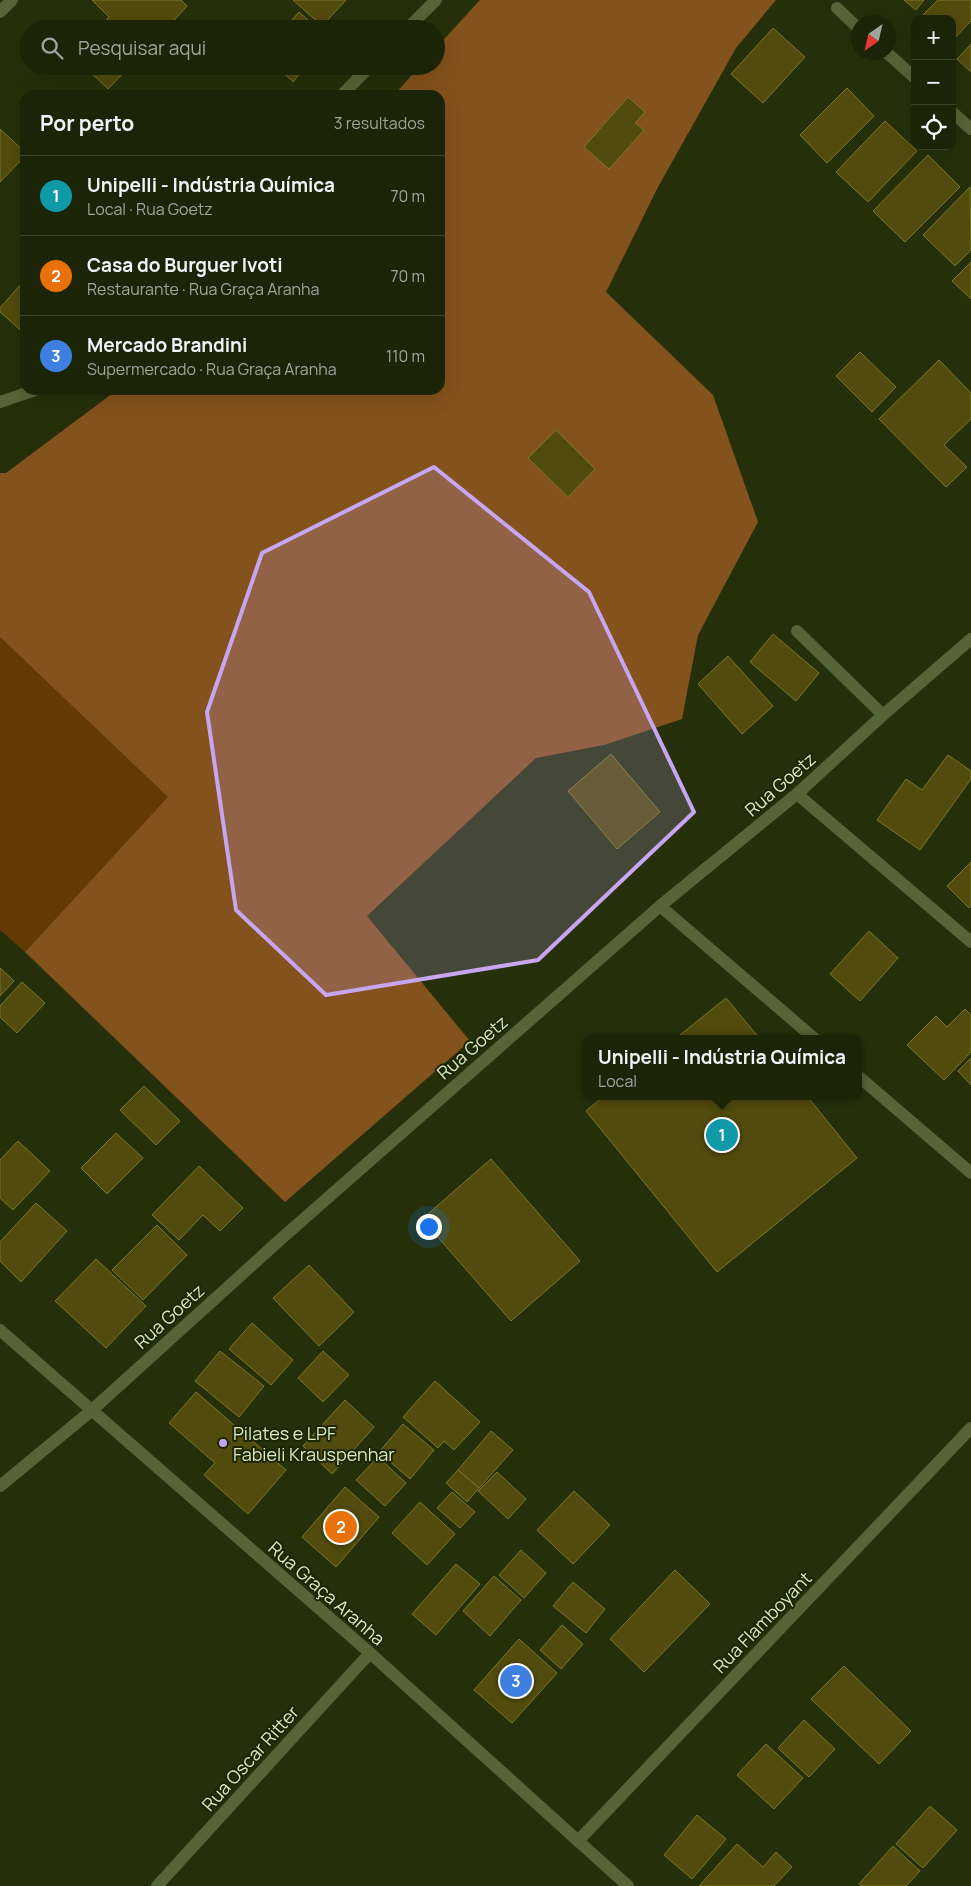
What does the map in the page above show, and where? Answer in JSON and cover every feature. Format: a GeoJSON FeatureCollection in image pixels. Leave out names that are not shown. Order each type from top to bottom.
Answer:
{"type":"FeatureCollection","features":[{"type":"Feature","properties":{"kind":"street"},"geometry":{"type":"LineString","coordinates":[[0,12],[12,0]]}},
{"type":"Feature","properties":{"kind":"street"},"geometry":{"type":"LineString","coordinates":[[416,20],[436,0]]}},
{"type":"Feature","properties":{"kind":"street"},"geometry":{"type":"LineString","coordinates":[[837,8],[851,21]]}},
{"type":"Feature","properties":{"kind":"street"},"geometry":{"type":"LineString","coordinates":[[895,60],[911,74]]}},
{"type":"Feature","properties":{"kind":"street"},"geometry":{"type":"LineString","coordinates":[[347,90],[361,75]]}},
{"type":"Feature","properties":{"kind":"street"},"geometry":{"type":"LineString","coordinates":[[956,116],[971,129]]}},
{"type":"Feature","properties":{"kind":"street"},"geometry":{"type":"LineString","coordinates":[[0,402],[20,395]]}},
{"type":"Feature","properties":{"kind":"street"},"geometry":{"type":"LineString","coordinates":[[797,630],[883,714]]}},
{"type":"Feature","properties":{"kind":"street","name":"Rua Goetz"},"geometry":{"type":"LineString","coordinates":[[0,1486],[91,1410],[289,1231],[660,906],[797,794],[883,714],[971,639]]}},
{"type":"Feature","properties":{"kind":"street"},"geometry":{"type":"LineString","coordinates":[[797,794],[971,942]]}},
{"type":"Feature","properties":{"kind":"street"},"geometry":{"type":"LineString","coordinates":[[660,906],[809,1035]]}},
{"type":"Feature","properties":{"kind":"street"},"geometry":{"type":"LineString","coordinates":[[862,1079],[971,1173]]}},
{"type":"Feature","properties":{"kind":"street","name":"Rua Graça Aranha"},"geometry":{"type":"LineString","coordinates":[[0,1330],[370,1653],[628,1886]]}},
{"type":"Feature","properties":{"kind":"street","name":"Rua Flamboyant"},"geometry":{"type":"LineString","coordinates":[[578,1841],[971,1428]]}},
{"type":"Feature","properties":{"kind":"street","name":"Rua Oscar Ritter"},"geometry":{"type":"LineString","coordinates":[[156,1886],[370,1653]]}},
{"type":"Feature","properties":{"kind":"highlighted area"},"geometry":{"type":"Polygon","coordinates":[[[434,467],[589,592],[694,812],[538,960],[326,995],[236,910],[207,712],[262,553],[434,467]]]}},
{"type":"Feature","properties":{"kind":"shaded area"},"geometry":{"type":"Polygon","coordinates":[[[480,0],[776,0],[736,48],[658,187],[606,292],[713,395],[758,522],[698,635],[682,719],[604,745],[536,758],[367,916],[470,1041],[285,1202],[25,952],[168,797],[0,637],[0,473],[6,473],[110,395],[445,395],[445,90],[398,90],[412,75],[445,75],[445,38],[480,0]]]}},
{"type":"Feature","properties":{"kind":"shaded area"},"geometry":{"type":"Polygon","coordinates":[[[0,637],[169,797],[25,952],[0,930],[0,637]]]}},
{"type":"Feature","properties":{"kind":"building"},"geometry":{"type":"Polygon","coordinates":[[[92,0],[181,0],[187,6],[174,20],[106,20],[109,17],[92,0]]]}},
{"type":"Feature","properties":{"kind":"building"},"geometry":{"type":"Polygon","coordinates":[[[293,0],[346,0],[328,20],[315,20],[293,0]]]}},
{"type":"Feature","properties":{"kind":"building"},"geometry":{"type":"Polygon","coordinates":[[[904,0],[924,0],[916,10],[904,0]]]}},
{"type":"Feature","properties":{"kind":"building"},"geometry":{"type":"Polygon","coordinates":[[[938,0],[971,0],[971,21],[956,37],[956,15],[923,15],[938,0]]]}},
{"type":"Feature","properties":{"kind":"building"},"geometry":{"type":"Polygon","coordinates":[[[299,12],[308,20],[292,20],[299,12]]]}},
{"type":"Feature","properties":{"kind":"building"},"geometry":{"type":"Polygon","coordinates":[[[773,28],[805,57],[763,103],[731,74],[773,28]]]}},
{"type":"Feature","properties":{"kind":"building"},"geometry":{"type":"Polygon","coordinates":[[[971,44],[971,72],[957,59],[971,44]]]}},
{"type":"Feature","properties":{"kind":"building"},"geometry":{"type":"Polygon","coordinates":[[[93,75],[121,75],[108,89],[93,75]]]}},
{"type":"Feature","properties":{"kind":"building"},"geometry":{"type":"Polygon","coordinates":[[[286,75],[299,75],[293,82],[286,75]]]}},
{"type":"Feature","properties":{"kind":"building"},"geometry":{"type":"Polygon","coordinates":[[[847,88],[874,116],[827,163],[800,135],[847,88]]]}},
{"type":"Feature","properties":{"kind":"building"},"geometry":{"type":"Polygon","coordinates":[[[628,97],[645,112],[635,123],[644,130],[609,169],[584,147],[628,97]]]}},
{"type":"Feature","properties":{"kind":"building"},"geometry":{"type":"Polygon","coordinates":[[[885,121],[911,145],[911,150],[917,151],[868,202],[836,172],[885,121]]]}},
{"type":"Feature","properties":{"kind":"building"},"geometry":{"type":"Polygon","coordinates":[[[0,129],[20,147],[20,161],[0,182],[0,129]]]}},
{"type":"Feature","properties":{"kind":"building"},"geometry":{"type":"Polygon","coordinates":[[[928,155],[960,187],[905,242],[873,211],[928,155]]]}},
{"type":"Feature","properties":{"kind":"building"},"geometry":{"type":"Polygon","coordinates":[[[970,187],[971,250],[955,266],[923,235],[970,187]]]}},
{"type":"Feature","properties":{"kind":"building"},"geometry":{"type":"Polygon","coordinates":[[[971,262],[971,299],[952,281],[971,262]]]}},
{"type":"Feature","properties":{"kind":"building"},"geometry":{"type":"Polygon","coordinates":[[[20,285],[20,330],[0,312],[0,308],[20,285]]]}},
{"type":"Feature","properties":{"kind":"building"},"geometry":{"type":"Polygon","coordinates":[[[860,352],[896,387],[872,412],[836,376],[860,352]]]}},
{"type":"Feature","properties":{"kind":"building"},"geometry":{"type":"Polygon","coordinates":[[[939,360],[971,393],[971,419],[944,445],[967,467],[946,487],[879,419],[939,360]]]}},
{"type":"Feature","properties":{"kind":"building"},"geometry":{"type":"Polygon","coordinates":[[[556,430],[595,469],[568,497],[528,458],[556,430]]]}},
{"type":"Feature","properties":{"kind":"building"},"geometry":{"type":"Polygon","coordinates":[[[773,634],[819,673],[796,701],[750,662],[773,634]]]}},
{"type":"Feature","properties":{"kind":"building"},"geometry":{"type":"Polygon","coordinates":[[[728,656],[773,706],[742,734],[698,684],[728,656]]]}},
{"type":"Feature","properties":{"kind":"building"},"geometry":{"type":"Polygon","coordinates":[[[611,754],[660,812],[617,849],[568,791],[611,754]]]}},
{"type":"Feature","properties":{"kind":"building"},"geometry":{"type":"Polygon","coordinates":[[[948,755],[971,771],[971,779],[920,850],[877,820],[906,779],[922,790],[948,755]]]}},
{"type":"Feature","properties":{"kind":"building"},"geometry":{"type":"Polygon","coordinates":[[[971,862],[971,906],[969,908],[947,886],[971,862]]]}},
{"type":"Feature","properties":{"kind":"building"},"geometry":{"type":"Polygon","coordinates":[[[869,931],[898,958],[860,1001],[830,974],[869,931]]]}},
{"type":"Feature","properties":{"kind":"building"},"geometry":{"type":"Polygon","coordinates":[[[0,968],[14,981],[0,996],[0,968]]]}},
{"type":"Feature","properties":{"kind":"building"},"geometry":{"type":"Polygon","coordinates":[[[22,982],[45,1003],[17,1033],[0,1017],[0,1006],[22,982]]]}},
{"type":"Feature","properties":{"kind":"building"},"geometry":{"type":"Polygon","coordinates":[[[726,998],[757,1035],[680,1035],[726,998]]]}},
{"type":"Feature","properties":{"kind":"building"},"geometry":{"type":"Polygon","coordinates":[[[965,1009],[971,1015],[971,1052],[944,1080],[907,1045],[936,1016],[947,1027],[965,1009]]]}},
{"type":"Feature","properties":{"kind":"building"},"geometry":{"type":"Polygon","coordinates":[[[971,1058],[971,1085],[958,1071],[971,1058]]]}},
{"type":"Feature","properties":{"kind":"building"},"geometry":{"type":"Polygon","coordinates":[[[144,1086],[180,1121],[156,1145],[120,1110],[144,1086]]]}},
{"type":"Feature","properties":{"kind":"building"},"geometry":{"type":"Polygon","coordinates":[[[599,1100],[810,1100],[857,1158],[717,1272],[586,1111],[599,1100]]]}},
{"type":"Feature","properties":{"kind":"building"},"geometry":{"type":"Polygon","coordinates":[[[116,1133],[143,1158],[107,1194],[81,1168],[116,1133]]]}},
{"type":"Feature","properties":{"kind":"building"},"geometry":{"type":"Polygon","coordinates":[[[18,1141],[50,1171],[13,1210],[0,1198],[0,1160],[18,1141]]]}},
{"type":"Feature","properties":{"kind":"building"},"geometry":{"type":"Polygon","coordinates":[[[491,1159],[580,1261],[511,1321],[422,1219],[491,1159]]]}},
{"type":"Feature","properties":{"kind":"building"},"geometry":{"type":"Polygon","coordinates":[[[199,1166],[243,1208],[220,1231],[203,1215],[179,1240],[152,1215],[199,1166]]]}},
{"type":"Feature","properties":{"kind":"building"},"geometry":{"type":"Polygon","coordinates":[[[36,1203],[67,1231],[21,1282],[0,1261],[0,1242],[36,1203]]]}},
{"type":"Feature","properties":{"kind":"building"},"geometry":{"type":"Polygon","coordinates":[[[157,1225],[187,1255],[143,1300],[112,1270],[157,1225]]]}},
{"type":"Feature","properties":{"kind":"building"},"geometry":{"type":"Polygon","coordinates":[[[96,1259],[146,1306],[106,1348],[55,1301],[96,1259]]]}},
{"type":"Feature","properties":{"kind":"building"},"geometry":{"type":"Polygon","coordinates":[[[309,1265],[354,1312],[319,1346],[273,1298],[309,1265]]]}},
{"type":"Feature","properties":{"kind":"building"},"geometry":{"type":"Polygon","coordinates":[[[252,1323],[293,1360],[271,1385],[229,1349],[252,1323]]]}},
{"type":"Feature","properties":{"kind":"building"},"geometry":{"type":"Polygon","coordinates":[[[220,1351],[264,1386],[239,1417],[195,1381],[220,1351]]]}},
{"type":"Feature","properties":{"kind":"building"},"geometry":{"type":"Polygon","coordinates":[[[323,1351],[349,1375],[323,1402],[298,1378],[323,1351]]]}},
{"type":"Feature","properties":{"kind":"building"},"geometry":{"type":"Polygon","coordinates":[[[435,1381],[480,1422],[454,1450],[444,1441],[438,1448],[403,1417],[435,1381]]]}},
{"type":"Feature","properties":{"kind":"building","name":"Pilates e LPF Fabieli Krauspenhar"},"geometry":{"type":"Polygon","coordinates":[[[196,1392],[286,1470],[248,1514],[204,1475],[215,1463],[169,1423],[196,1392]]]}},
{"type":"Feature","properties":{"kind":"building"},"geometry":{"type":"Polygon","coordinates":[[[345,1400],[374,1427],[332,1474],[303,1446],[345,1400]]]}},
{"type":"Feature","properties":{"kind":"building"},"geometry":{"type":"Polygon","coordinates":[[[403,1424],[434,1450],[410,1479],[379,1452],[403,1424]]]}},
{"type":"Feature","properties":{"kind":"building"},"geometry":{"type":"Polygon","coordinates":[[[491,1431],[513,1450],[479,1488],[458,1470],[491,1431]]]}},
{"type":"Feature","properties":{"kind":"building"},"geometry":{"type":"Polygon","coordinates":[[[378,1457],[406,1483],[385,1506],[356,1480],[378,1457]]]}},
{"type":"Feature","properties":{"kind":"building"},"geometry":{"type":"Polygon","coordinates":[[[458,1470],[479,1488],[467,1502],[446,1483],[458,1470]]]}},
{"type":"Feature","properties":{"kind":"building"},"geometry":{"type":"Polygon","coordinates":[[[497,1472],[526,1499],[508,1519],[478,1491],[497,1472]]]}},
{"type":"Feature","properties":{"kind":"building"},"geometry":{"type":"Polygon","coordinates":[[[345,1487],[379,1517],[336,1567],[302,1537],[345,1487]]]}},
{"type":"Feature","properties":{"kind":"building"},"geometry":{"type":"Polygon","coordinates":[[[574,1491],[610,1525],[573,1564],[537,1530],[574,1491]]]}},
{"type":"Feature","properties":{"kind":"building"},"geometry":{"type":"Polygon","coordinates":[[[452,1492],[475,1512],[460,1528],[437,1508],[452,1492]]]}},
{"type":"Feature","properties":{"kind":"building"},"geometry":{"type":"Polygon","coordinates":[[[420,1502],[455,1534],[427,1565],[392,1533],[420,1502]]]}},
{"type":"Feature","properties":{"kind":"building"},"geometry":{"type":"Polygon","coordinates":[[[521,1550],[546,1573],[524,1598],[499,1575],[521,1550]]]}},
{"type":"Feature","properties":{"kind":"building"},"geometry":{"type":"Polygon","coordinates":[[[456,1564],[480,1584],[436,1635],[412,1614],[456,1564]]]}},
{"type":"Feature","properties":{"kind":"building"},"geometry":{"type":"Polygon","coordinates":[[[675,1570],[710,1604],[644,1672],[610,1639],[675,1570]]]}},
{"type":"Feature","properties":{"kind":"building"},"geometry":{"type":"Polygon","coordinates":[[[494,1576],[521,1600],[490,1636],[463,1611],[494,1576]]]}},
{"type":"Feature","properties":{"kind":"building"},"geometry":{"type":"Polygon","coordinates":[[[573,1582],[605,1609],[586,1633],[553,1606],[573,1582]]]}},
{"type":"Feature","properties":{"kind":"building"},"geometry":{"type":"Polygon","coordinates":[[[562,1625],[583,1644],[561,1669],[540,1650],[562,1625]]]}},
{"type":"Feature","properties":{"kind":"building"},"geometry":{"type":"Polygon","coordinates":[[[519,1639],[557,1673],[512,1723],[474,1690],[519,1639]]]}},
{"type":"Feature","properties":{"kind":"building"},"geometry":{"type":"Polygon","coordinates":[[[844,1666],[911,1731],[879,1764],[811,1699],[844,1666]]]}},
{"type":"Feature","properties":{"kind":"building"},"geometry":{"type":"Polygon","coordinates":[[[804,1720],[835,1749],[809,1777],[778,1748],[804,1720]]]}},
{"type":"Feature","properties":{"kind":"building"},"geometry":{"type":"Polygon","coordinates":[[[766,1744],[803,1778],[774,1809],[737,1775],[766,1744]]]}},
{"type":"Feature","properties":{"kind":"building"},"geometry":{"type":"Polygon","coordinates":[[[930,1806],[957,1830],[923,1868],[896,1844],[930,1806]]]}},
{"type":"Feature","properties":{"kind":"building"},"geometry":{"type":"Polygon","coordinates":[[[697,1815],[726,1839],[692,1879],[664,1855],[697,1815]]]}},
{"type":"Feature","properties":{"kind":"building"},"geometry":{"type":"Polygon","coordinates":[[[737,1844],[763,1867],[776,1852],[792,1867],[774,1886],[699,1886],[737,1844]]]}},
{"type":"Feature","properties":{"kind":"building"},"geometry":{"type":"Polygon","coordinates":[[[893,1846],[920,1871],[906,1886],[862,1886],[859,1884],[893,1846]]]}},
{"type":"Feature","properties":{"kind":"place","name":"Unipelli - Indústria Química"},"geometry":{"type":"Point","coordinates":[722,1135]}},
{"type":"Feature","properties":{"kind":"place","name":"Pilates e LPF Fabieli Krauspenhar"},"geometry":{"type":"Point","coordinates":[223,1443]}},
{"type":"Feature","properties":{"kind":"place","name":"Casa do Burguer Ivoti"},"geometry":{"type":"Point","coordinates":[341,1527]}},
{"type":"Feature","properties":{"kind":"place","name":"Mercado Brandini"},"geometry":{"type":"Point","coordinates":[516,1681]}}]}
